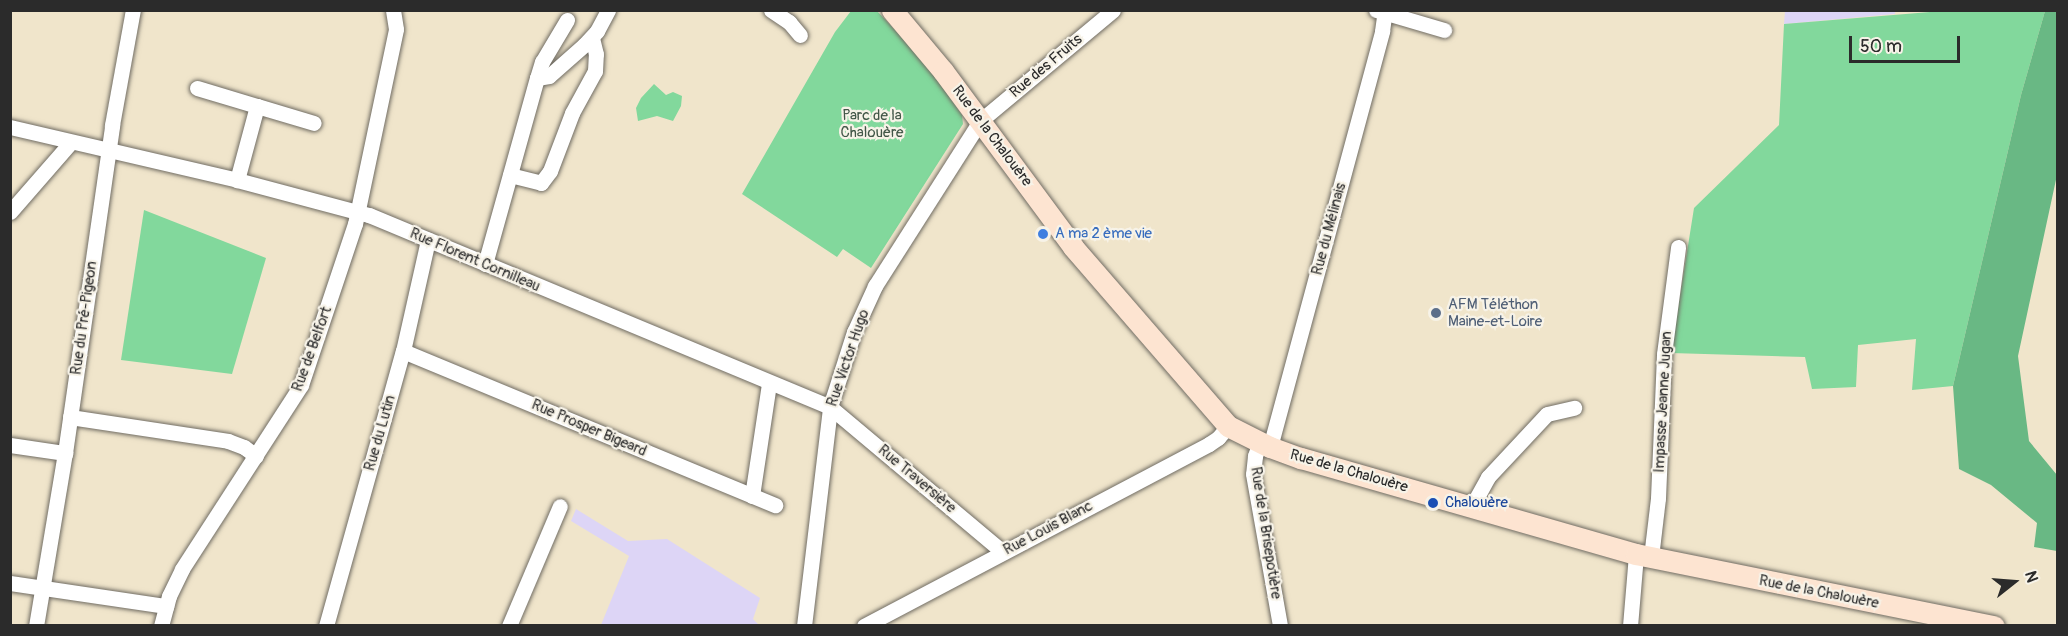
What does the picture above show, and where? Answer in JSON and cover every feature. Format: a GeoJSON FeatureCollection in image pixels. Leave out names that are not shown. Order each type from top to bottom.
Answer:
{"type":"FeatureCollection","features":[{"type":"Feature","properties":{"kind":"street","name":"Rue du Pré-Pigeon"},"geometry":{"type":"LineString","coordinates":[[36,626],[65,453],[108,149],[133,10]]}},
{"type":"Feature","properties":{"kind":"street","name":"Rue de Belfort"},"geometry":{"type":"LineString","coordinates":[[161,626],[166,606],[182,569],[301,385],[357,212],[396,29],[393,10]]}},
{"type":"Feature","properties":{"kind":"street"},"geometry":{"type":"LineString","coordinates":[[537,78],[549,76],[592,38],[609,10]]}},
{"type":"Feature","properties":{"kind":"street"},"geometry":{"type":"LineString","coordinates":[[771,10],[789,22],[800,35]]}},
{"type":"Feature","properties":{"kind":"street","name":"Rue de la Chalouère"},"geometry":{"type":"LineString","coordinates":[[892,10],[925,48],[1073,247],[1228,426],[1265,445],[1380,482],[1644,556],[1952,621],[1981,624]]}},
{"type":"Feature","properties":{"kind":"street","name":"Rue des Fruits"},"geometry":{"type":"LineString","coordinates":[[980,121],[1113,10]]}},
{"type":"Feature","properties":{"kind":"street"},"geometry":{"type":"LineString","coordinates":[[1382,11],[1444,30]]}},
{"type":"Feature","properties":{"kind":"street","name":"Rue du Mélinais"},"geometry":{"type":"LineString","coordinates":[[1265,445],[1382,11]]}},
{"type":"Feature","properties":{"kind":"street"},"geometry":{"type":"LineString","coordinates":[[485,264],[542,62],[567,20]]}},
{"type":"Feature","properties":{"kind":"street"},"geometry":{"type":"LineString","coordinates":[[510,175],[535,183],[545,180],[572,113],[595,71],[596,54],[592,38]]}},
{"type":"Feature","properties":{"kind":"street"},"geometry":{"type":"LineString","coordinates":[[197,88],[314,123]]}},
{"type":"Feature","properties":{"kind":"street"},"geometry":{"type":"LineString","coordinates":[[237,180],[257,106]]}},
{"type":"Feature","properties":{"kind":"street","name":"Rue Victor Hugo"},"geometry":{"type":"LineString","coordinates":[[804,626],[830,407],[854,332],[875,286],[980,121]]}},
{"type":"Feature","properties":{"kind":"street","name":"Rue Florent Cornilleau"},"geometry":{"type":"LineString","coordinates":[[10,127],[237,180],[357,212],[830,407]]}},
{"type":"Feature","properties":{"kind":"street"},"geometry":{"type":"LineString","coordinates":[[10,212],[71,141]]}},
{"type":"Feature","properties":{"kind":"street","name":"Rue du Lutin"},"geometry":{"type":"LineString","coordinates":[[326,626],[403,351],[428,240]]}},
{"type":"Feature","properties":{"kind":"street","name":"Impasse Jeanne Jugan"},"geometry":{"type":"LineString","coordinates":[[1630,626],[1658,498],[1664,354],[1678,247]]}},
{"type":"Feature","properties":{"kind":"street","name":"Rue Prosper Bigeard"},"geometry":{"type":"LineString","coordinates":[[403,351],[775,505]]}},
{"type":"Feature","properties":{"kind":"street"},"geometry":{"type":"LineString","coordinates":[[752,496],[769,383]]}},
{"type":"Feature","properties":{"kind":"street","name":"Rue Traversière"},"geometry":{"type":"LineString","coordinates":[[830,407],[1003,552]]}},
{"type":"Feature","properties":{"kind":"street"},"geometry":{"type":"LineString","coordinates":[[1472,506],[1488,477],[1547,414],[1574,408]]}},
{"type":"Feature","properties":{"kind":"street"},"geometry":{"type":"LineString","coordinates":[[70,417],[228,441],[244,447],[256,456]]}},
{"type":"Feature","properties":{"kind":"street","name":"Rue Louis Blanc"},"geometry":{"type":"LineString","coordinates":[[864,626],[1214,441],[1228,426]]}},
{"type":"Feature","properties":{"kind":"street"},"geometry":{"type":"LineString","coordinates":[[10,445],[65,453]]}},
{"type":"Feature","properties":{"kind":"street","name":"Rue de la Brisepotière"},"geometry":{"type":"LineString","coordinates":[[1265,445],[1255,456],[1254,474],[1280,626]]}},
{"type":"Feature","properties":{"kind":"street"},"geometry":{"type":"LineString","coordinates":[[509,626],[560,506]]}},
{"type":"Feature","properties":{"kind":"street"},"geometry":{"type":"LineString","coordinates":[[10,583],[166,606]]}},
{"type":"Feature","properties":{"kind":"shaded area"},"geometry":{"type":"Polygon","coordinates":[[[1895,10],[1895,14],[1784,24],[1785,11],[1895,10]]]}},
{"type":"Feature","properties":{"kind":"shaded area"},"geometry":{"type":"Polygon","coordinates":[[[576,509],[628,541],[667,539],[760,598],[753,619],[758,624],[767,625],[601,625],[629,556],[571,521],[576,509]]]}},
{"type":"Feature","properties":{"kind":"green space","name":"Parc de la Chalouère"},"geometry":{"type":"Polygon","coordinates":[[[851,11],[877,11],[924,61],[962,115],[963,124],[871,268],[843,249],[837,257],[742,194],[835,32],[851,11]]]}},
{"type":"Feature","properties":{"kind":"green space"},"geometry":{"type":"Polygon","coordinates":[[[1942,11],[2045,11],[2021,95],[1953,386],[1912,390],[1916,339],[1858,345],[1856,387],[1812,389],[1805,357],[1671,353],[1694,208],[1779,125],[1784,24],[1942,11]]]}},
{"type":"Feature","properties":{"kind":"green space"},"geometry":{"type":"Polygon","coordinates":[[[2045,11],[2057,11],[2057,175],[2018,356],[2029,441],[2057,475],[2057,551],[2034,547],[2037,523],[1991,485],[1959,469],[1953,386],[2021,95],[2045,11]]]}},
{"type":"Feature","properties":{"kind":"green space"},"geometry":{"type":"Polygon","coordinates":[[[654,84],[666,95],[673,92],[682,96],[681,106],[673,121],[657,116],[638,121],[636,108],[641,98],[654,84]]]}},
{"type":"Feature","properties":{"kind":"green space"},"geometry":{"type":"Polygon","coordinates":[[[144,210],[266,258],[232,374],[121,360],[144,210]]]}},
{"type":"Feature","properties":{"kind":"place","name":"A ma 2 ème vie"},"geometry":{"type":"Point","coordinates":[1043,234]}},
{"type":"Feature","properties":{"kind":"place","name":"AFM Téléthon Maine-et-Loire"},"geometry":{"type":"Point","coordinates":[1436,313]}},
{"type":"Feature","properties":{"kind":"place","name":"Chalouère"},"geometry":{"type":"Point","coordinates":[1433,503]}}]}
